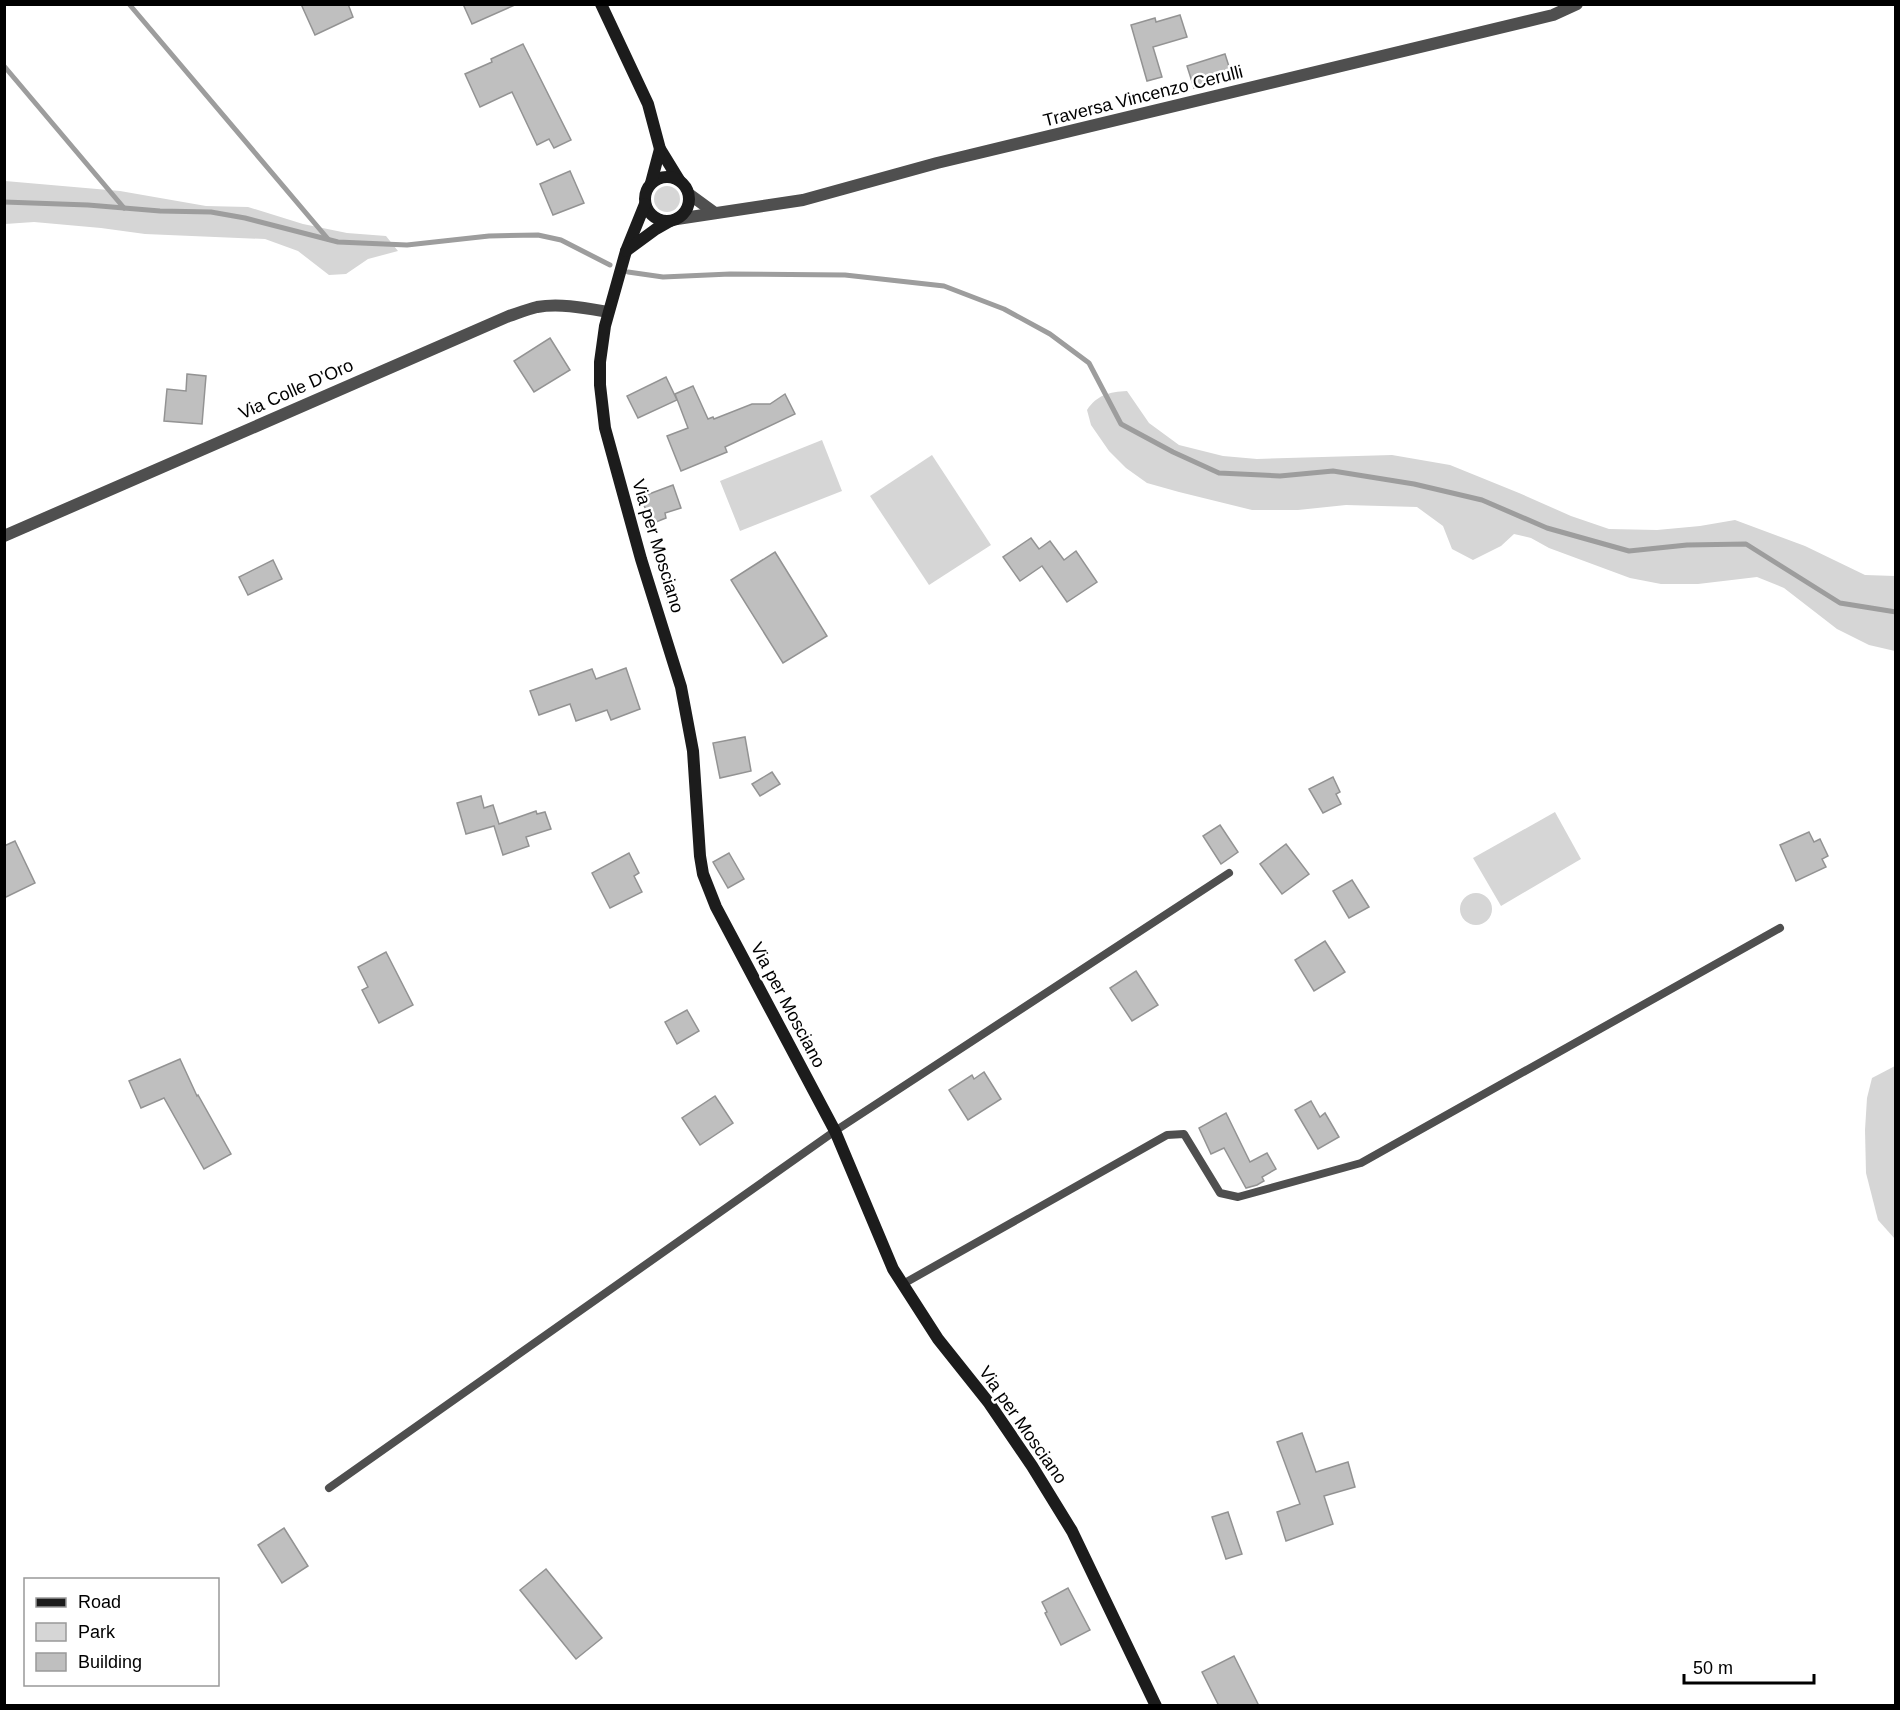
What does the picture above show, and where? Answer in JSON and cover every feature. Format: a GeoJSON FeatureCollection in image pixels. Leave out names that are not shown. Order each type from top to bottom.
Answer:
{"type":"FeatureCollection","features":[{"type":"Feature","properties":{"kind":"main road"},"geometry":{"type":"LineString","coordinates":[[601,4],[648,104],[660,149],[689,194],[688,208],[674,220],[656,229],[626,251]]}},
{"type":"Feature","properties":{"kind":"main road"},"geometry":{"type":"LineString","coordinates":[[660,149],[651,183],[646,192],[645,204],[657,219],[674,220]]}},
{"type":"Feature","properties":{"kind":"main road"},"geometry":{"type":"LineString","coordinates":[[651,183],[668,176],[679,180]]}},
{"type":"Feature","properties":{"kind":"main road","name":"Via per Mosciano"},"geometry":{"type":"LineString","coordinates":[[645,204],[626,251],[608,312],[600,362],[600,386],[605,428],[641,559],[681,687],[693,751],[703,874],[716,907],[835,1131],[893,1269],[938,1339],[989,1403],[1032,1466],[1072,1531],[1156,1706]]}},
{"type":"Feature","properties":{"kind":"street","name":"Traversa Vincenzo Cerulli"},"geometry":{"type":"LineString","coordinates":[[674,220],[803,200],[937,164],[1553,15],[1577,4]]}},
{"type":"Feature","properties":{"kind":"street"},"geometry":{"type":"LineString","coordinates":[[689,194],[715,213]]}},
{"type":"Feature","properties":{"kind":"street","name":"Via Colle D'Oro"},"geometry":{"type":"LineString","coordinates":[[4,536],[509,315],[556,306],[608,312]]}},
{"type":"Feature","properties":{"kind":"lane"},"geometry":{"type":"LineString","coordinates":[[329,1488],[835,1131],[1229,873]]}},
{"type":"Feature","properties":{"kind":"lane"},"geometry":{"type":"LineString","coordinates":[[903,1284],[1167,1135],[1184,1134],[1220,1193],[1238,1197],[1360,1162],[1780,928]]}},
{"type":"Feature","properties":{"kind":"green space"},"geometry":{"type":"Polygon","coordinates":[[[5,181],[120,191],[206,206],[248,207],[303,224],[347,233],[386,236],[398,251],[368,259],[346,274],[329,275],[298,251],[265,239],[145,234],[34,222],[5,224],[5,181]]]}},
{"type":"Feature","properties":{"kind":"green space"},"geometry":{"type":"Polygon","coordinates":[[[667,186],[676,190],[680,199],[676,208],[667,212],[658,208],[654,199],[658,190],[667,186]]]}},
{"type":"Feature","properties":{"kind":"green space"},"geometry":{"type":"Polygon","coordinates":[[[1127,391],[1149,423],[1179,445],[1223,456],[1257,459],[1392,455],[1450,465],[1571,516],[1609,529],[1657,530],[1735,520],[1805,546],[1865,575],[1895,576],[1895,651],[1869,645],[1837,629],[1784,588],[1757,577],[1698,584],[1661,584],[1630,578],[1549,548],[1531,538],[1514,534],[1501,546],[1473,560],[1452,549],[1443,526],[1417,507],[1346,505],[1298,510],[1252,510],[1147,483],[1126,468],[1109,451],[1091,425],[1087,410],[1104,395],[1127,391]]]}},
{"type":"Feature","properties":{"kind":"green space"},"geometry":{"type":"Polygon","coordinates":[[[822,440],[842,491],[740,531],[720,481],[822,440]]]}},
{"type":"Feature","properties":{"kind":"green space"},"geometry":{"type":"Polygon","coordinates":[[[932,455],[991,545],[929,585],[870,496],[932,455]]]}},
{"type":"Feature","properties":{"kind":"green space"},"geometry":{"type":"Polygon","coordinates":[[[1555,812],[1581,859],[1501,906],[1473,858],[1555,812]]]}},
{"type":"Feature","properties":{"kind":"green space"},"geometry":{"type":"Polygon","coordinates":[[[1476,893],[1487,898],[1492,909],[1487,920],[1476,925],[1465,920],[1460,909],[1465,898],[1476,893]]]}},
{"type":"Feature","properties":{"kind":"green space"},"geometry":{"type":"Polygon","coordinates":[[[1895,1066],[1895,1239],[1878,1220],[1866,1173],[1865,1130],[1867,1098],[1872,1078],[1895,1066]]]}},
{"type":"Feature","properties":{"kind":"building"},"geometry":{"type":"Polygon","coordinates":[[[301,4],[348,4],[353,17],[315,35],[301,4]]]}},
{"type":"Feature","properties":{"kind":"building"},"geometry":{"type":"Polygon","coordinates":[[[463,4],[517,4],[472,24],[463,4]]]}},
{"type":"Feature","properties":{"kind":"building"},"geometry":{"type":"Polygon","coordinates":[[[1180,15],[1187,37],[1153,47],[1162,77],[1147,81],[1131,25],[1155,18],[1156,22],[1180,15]]]}},
{"type":"Feature","properties":{"kind":"building"},"geometry":{"type":"Polygon","coordinates":[[[523,44],[571,140],[554,148],[549,139],[537,145],[512,92],[480,107],[465,74],[523,44]]]}},
{"type":"Feature","properties":{"kind":"building"},"geometry":{"type":"Polygon","coordinates":[[[1225,54],[1232,76],[1194,88],[1187,66],[1225,54]]]}},
{"type":"Feature","properties":{"kind":"building"},"geometry":{"type":"Polygon","coordinates":[[[570,171],[584,203],[553,215],[540,184],[570,171]]]}},
{"type":"Feature","properties":{"kind":"building"},"geometry":{"type":"Polygon","coordinates":[[[550,338],[570,370],[534,392],[514,361],[550,338]]]}},
{"type":"Feature","properties":{"kind":"building"},"geometry":{"type":"Polygon","coordinates":[[[187,374],[206,376],[202,424],[164,421],[167,389],[186,391],[187,374]]]}},
{"type":"Feature","properties":{"kind":"building"},"geometry":{"type":"Polygon","coordinates":[[[666,377],[677,400],[638,418],[627,396],[666,377]]]}},
{"type":"Feature","properties":{"kind":"building"},"geometry":{"type":"Polygon","coordinates":[[[693,386],[708,419],[713,417],[714,419],[752,404],[770,404],[785,394],[795,414],[725,447],[727,452],[681,471],[667,436],[688,428],[675,394],[693,386]]]}},
{"type":"Feature","properties":{"kind":"building"},"geometry":{"type":"Polygon","coordinates":[[[673,485],[681,508],[665,513],[666,518],[651,524],[641,497],[673,485]]]}},
{"type":"Feature","properties":{"kind":"building"},"geometry":{"type":"Polygon","coordinates":[[[1031,538],[1039,549],[1050,541],[1064,560],[1076,551],[1097,582],[1067,602],[1042,566],[1020,581],[1003,557],[1031,538]]]}},
{"type":"Feature","properties":{"kind":"building"},"geometry":{"type":"Polygon","coordinates":[[[775,552],[827,636],[783,663],[731,580],[775,552]]]}},
{"type":"Feature","properties":{"kind":"building"},"geometry":{"type":"Polygon","coordinates":[[[273,560],[282,579],[248,595],[239,577],[273,560]]]}},
{"type":"Feature","properties":{"kind":"building"},"geometry":{"type":"Polygon","coordinates":[[[626,668],[640,709],[611,720],[607,710],[576,721],[570,704],[539,715],[530,691],[592,669],[596,679],[626,668]]]}},
{"type":"Feature","properties":{"kind":"building"},"geometry":{"type":"Polygon","coordinates":[[[745,737],[751,771],[720,778],[713,743],[745,737]]]}},
{"type":"Feature","properties":{"kind":"building"},"geometry":{"type":"Polygon","coordinates":[[[772,772],[780,784],[760,796],[752,784],[772,772]]]}},
{"type":"Feature","properties":{"kind":"building"},"geometry":{"type":"Polygon","coordinates":[[[1333,777],[1340,792],[1336,794],[1341,804],[1323,813],[1309,789],[1333,777]]]}},
{"type":"Feature","properties":{"kind":"building"},"geometry":{"type":"Polygon","coordinates":[[[481,796],[484,808],[493,805],[499,824],[536,811],[537,814],[545,812],[551,829],[526,837],[529,846],[503,855],[494,826],[466,834],[457,803],[481,796]]]}},
{"type":"Feature","properties":{"kind":"building"},"geometry":{"type":"Polygon","coordinates":[[[1220,825],[1238,852],[1221,864],[1203,836],[1220,825]]]}},
{"type":"Feature","properties":{"kind":"building"},"geometry":{"type":"Polygon","coordinates":[[[1809,832],[1814,842],[1820,839],[1828,856],[1822,859],[1826,867],[1796,881],[1780,845],[1809,832]]]}},
{"type":"Feature","properties":{"kind":"building"},"geometry":{"type":"Polygon","coordinates":[[[15,841],[35,883],[4,898],[4,846],[15,841]]]}},
{"type":"Feature","properties":{"kind":"building"},"geometry":{"type":"Polygon","coordinates":[[[1286,844],[1309,874],[1282,894],[1260,864],[1286,844]]]}},
{"type":"Feature","properties":{"kind":"building"},"geometry":{"type":"Polygon","coordinates":[[[629,853],[639,873],[634,876],[642,892],[610,908],[592,873],[629,853]]]}},
{"type":"Feature","properties":{"kind":"building"},"geometry":{"type":"Polygon","coordinates":[[[729,853],[744,879],[728,888],[713,862],[729,853]]]}},
{"type":"Feature","properties":{"kind":"building"},"geometry":{"type":"Polygon","coordinates":[[[1352,880],[1369,907],[1349,918],[1333,891],[1352,880]]]}},
{"type":"Feature","properties":{"kind":"building"},"geometry":{"type":"Polygon","coordinates":[[[1325,941],[1345,972],[1314,991],[1295,960],[1325,941]]]}},
{"type":"Feature","properties":{"kind":"building"},"geometry":{"type":"Polygon","coordinates":[[[386,952],[413,1005],[379,1023],[362,990],[368,987],[358,967],[386,952]]]}},
{"type":"Feature","properties":{"kind":"building"},"geometry":{"type":"Polygon","coordinates":[[[1136,971],[1158,1005],[1132,1021],[1110,988],[1136,971]]]}},
{"type":"Feature","properties":{"kind":"building"},"geometry":{"type":"Polygon","coordinates":[[[687,1010],[699,1031],[677,1044],[665,1022],[687,1010]]]}},
{"type":"Feature","properties":{"kind":"building"},"geometry":{"type":"Polygon","coordinates":[[[180,1059],[197,1096],[231,1154],[204,1169],[164,1098],[141,1108],[129,1081],[180,1059]]]}},
{"type":"Feature","properties":{"kind":"building"},"geometry":{"type":"Polygon","coordinates":[[[984,1072],[1001,1099],[968,1120],[949,1090],[972,1075],[974,1079],[984,1072]]]}},
{"type":"Feature","properties":{"kind":"building"},"geometry":{"type":"Polygon","coordinates":[[[715,1096],[733,1123],[700,1145],[682,1118],[715,1096]]]}},
{"type":"Feature","properties":{"kind":"building"},"geometry":{"type":"Polygon","coordinates":[[[1311,1101],[1320,1117],[1325,1113],[1339,1137],[1318,1149],[1295,1110],[1311,1101]]]}},
{"type":"Feature","properties":{"kind":"building"},"geometry":{"type":"Polygon","coordinates":[[[1226,1113],[1250,1162],[1267,1153],[1276,1169],[1262,1177],[1264,1181],[1257,1185],[1246,1188],[1224,1148],[1211,1154],[1199,1128],[1226,1113]]]}},
{"type":"Feature","properties":{"kind":"building"},"geometry":{"type":"Polygon","coordinates":[[[1302,1433],[1316,1472],[1348,1462],[1355,1487],[1324,1496],[1333,1524],[1286,1541],[1277,1512],[1300,1504],[1277,1442],[1302,1433]]]}},
{"type":"Feature","properties":{"kind":"building"},"geometry":{"type":"Polygon","coordinates":[[[1228,1512],[1242,1554],[1226,1559],[1212,1517],[1228,1512]]]}},
{"type":"Feature","properties":{"kind":"building"},"geometry":{"type":"Polygon","coordinates":[[[284,1528],[308,1566],[282,1583],[258,1545],[284,1528]]]}},
{"type":"Feature","properties":{"kind":"building"},"geometry":{"type":"Polygon","coordinates":[[[546,1569],[602,1638],[576,1659],[520,1590],[546,1569]]]}},
{"type":"Feature","properties":{"kind":"building"},"geometry":{"type":"Polygon","coordinates":[[[1068,1588],[1090,1630],[1061,1645],[1042,1602],[1068,1588]]]}},
{"type":"Feature","properties":{"kind":"building"},"geometry":{"type":"Polygon","coordinates":[[[1234,1656],[1259,1706],[1219,1706],[1202,1672],[1234,1656]]]}},
{"type":"Feature","properties":{"kind":"waterway"},"geometry":{"type":"LineString","coordinates":[[129,4],[328,239]]}},
{"type":"Feature","properties":{"kind":"waterway"},"geometry":{"type":"LineString","coordinates":[[4,66],[124,208]]}},
{"type":"Feature","properties":{"kind":"waterway"},"geometry":{"type":"LineString","coordinates":[[4,202],[211,212],[245,218],[338,242],[407,245],[489,236],[538,235],[561,240],[610,265]]}},
{"type":"Feature","properties":{"kind":"waterway"},"geometry":{"type":"LineString","coordinates":[[628,272],[663,277],[730,274],[845,275],[944,286],[1004,309],[1050,334],[1089,363],[1121,424],[1219,473],[1280,476],[1333,471],[1414,484],[1482,500],[1547,528],[1629,551],[1687,545],[1746,544],[1840,603],[1896,612]]}}]}
